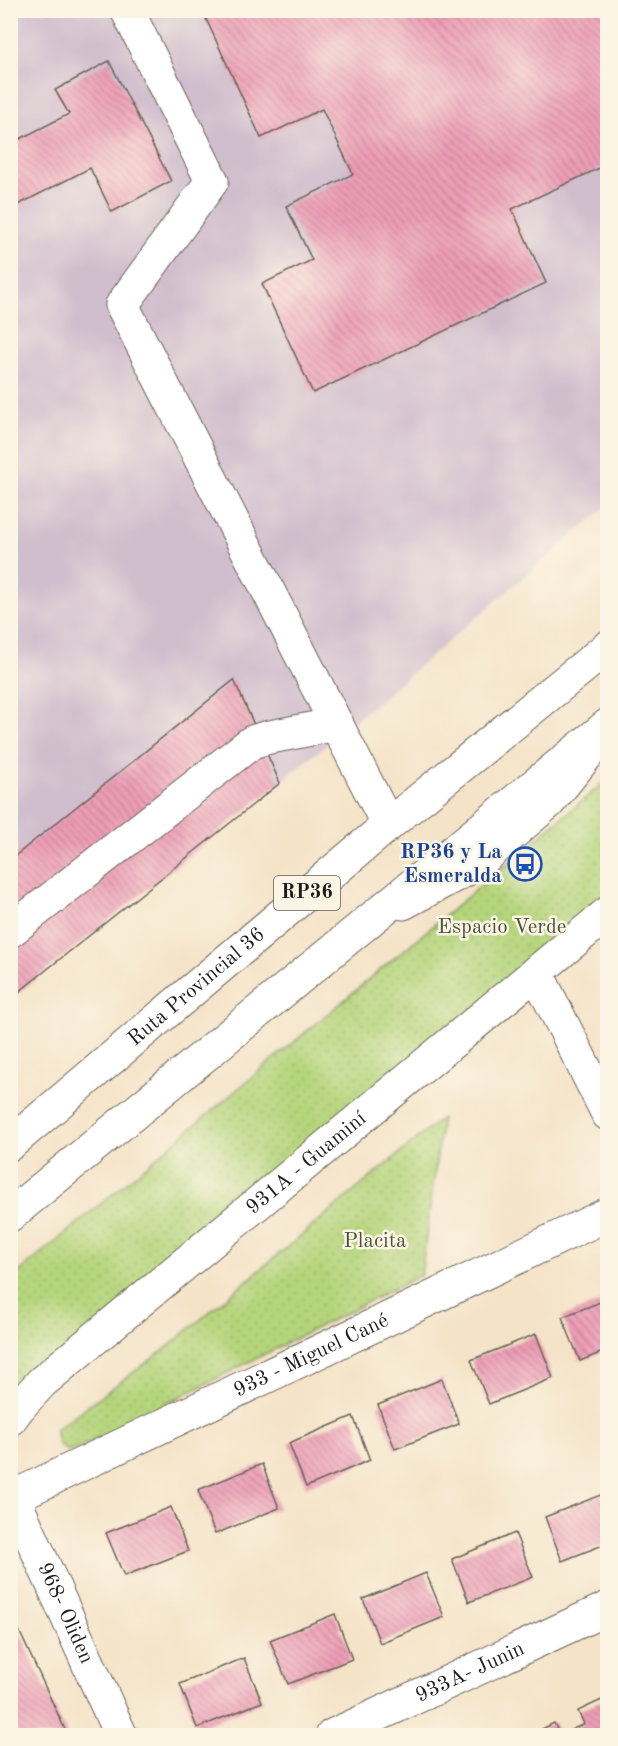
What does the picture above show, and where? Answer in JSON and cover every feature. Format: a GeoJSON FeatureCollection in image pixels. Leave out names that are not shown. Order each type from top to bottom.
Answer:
{"type":"FeatureCollection","features":[{"type":"Feature","properties":{"kind":"street"},"geometry":{"type":"LineString","coordinates":[[127,10],[212,181],[122,304],[388,825]]}},
{"type":"Feature","properties":{"kind":"street","name":"Ruta Provincial 36"},"geometry":{"type":"LineString","coordinates":[[10,1144],[388,825],[608,647]]}},
{"type":"Feature","properties":{"kind":"street"},"geometry":{"type":"LineString","coordinates":[[10,932],[252,742],[337,724]]}},
{"type":"Feature","properties":{"kind":"street","name":"RP36"},"geometry":{"type":"LineString","coordinates":[[10,1215],[608,727]]}},
{"type":"Feature","properties":{"kind":"street","name":"931A - Guaminí"},"geometry":{"type":"LineString","coordinates":[[10,1419],[42,1382],[608,913]]}},
{"type":"Feature","properties":{"kind":"street"},"geometry":{"type":"LineString","coordinates":[[536,972],[608,1114]]}},
{"type":"Feature","properties":{"kind":"street","name":"933 - Miguel Cané"},"geometry":{"type":"LineString","coordinates":[[12,1494],[608,1214]]}},
{"type":"Feature","properties":{"kind":"street","name":"968- Oliden"},"geometry":{"type":"LineString","coordinates":[[12,1494],[121,1736]]}},
{"type":"Feature","properties":{"kind":"street","name":"933A- Junin"},"geometry":{"type":"LineString","coordinates":[[332,1736],[608,1608]]}},
{"type":"Feature","properties":{"kind":"shaded area"},"geometry":{"type":"Polygon","coordinates":[[[11,11],[607,11],[607,506],[341,733],[11,999],[11,11]]]}},
{"type":"Feature","properties":{"kind":"green space","name":"Espacio Verde"},"geometry":{"type":"Polygon","coordinates":[[[607,780],[607,897],[11,1403],[11,1279],[607,780]]]}},
{"type":"Feature","properties":{"kind":"green space","name":"Placita"},"geometry":{"type":"Polygon","coordinates":[[[442,1118],[421,1275],[71,1452],[61,1446],[56,1429],[164,1350],[442,1118]]]}},
{"type":"Feature","properties":{"kind":"building"},"geometry":{"type":"Polygon","coordinates":[[[202,10],[608,10],[608,164],[512,209],[546,283],[313,393],[262,284],[312,260],[286,206],[353,174],[322,109],[261,138],[202,10]]]}},
{"type":"Feature","properties":{"kind":"building"},"geometry":{"type":"Polygon","coordinates":[[[109,61],[171,181],[112,212],[90,168],[10,209],[10,144],[69,114],[55,90],[109,61]]]}},
{"type":"Feature","properties":{"kind":"building"},"geometry":{"type":"Polygon","coordinates":[[[234,680],[280,783],[10,999],[10,860],[234,680]]]}},
{"type":"Feature","properties":{"kind":"building"},"geometry":{"type":"Polygon","coordinates":[[[608,1299],[608,1350],[580,1361],[562,1317],[608,1299]]]}},
{"type":"Feature","properties":{"kind":"building"},"geometry":{"type":"Polygon","coordinates":[[[536,1334],[553,1378],[489,1404],[471,1360],[536,1334]]]}},
{"type":"Feature","properties":{"kind":"building"},"geometry":{"type":"Polygon","coordinates":[[[442,1379],[459,1424],[395,1449],[378,1405],[442,1379]]]}},
{"type":"Feature","properties":{"kind":"building"},"geometry":{"type":"Polygon","coordinates":[[[353,1416],[370,1460],[306,1487],[289,1443],[353,1416]]]}},
{"type":"Feature","properties":{"kind":"building"},"geometry":{"type":"Polygon","coordinates":[[[262,1464],[279,1508],[215,1534],[198,1490],[262,1464]]]}},
{"type":"Feature","properties":{"kind":"building"},"geometry":{"type":"Polygon","coordinates":[[[608,1492],[608,1543],[562,1561],[545,1517],[608,1492]]]}},
{"type":"Feature","properties":{"kind":"building"},"geometry":{"type":"Polygon","coordinates":[[[171,1507],[188,1551],[124,1576],[106,1533],[171,1507]]]}},
{"type":"Feature","properties":{"kind":"building"},"geometry":{"type":"Polygon","coordinates":[[[515,1533],[533,1577],[469,1602],[452,1559],[515,1533]]]}},
{"type":"Feature","properties":{"kind":"building"},"geometry":{"type":"Polygon","coordinates":[[[426,1573],[444,1617],[380,1643],[363,1599],[426,1573]]]}},
{"type":"Feature","properties":{"kind":"building"},"geometry":{"type":"Polygon","coordinates":[[[335,1614],[352,1659],[288,1684],[270,1640],[335,1614]]]}},
{"type":"Feature","properties":{"kind":"building"},"geometry":{"type":"Polygon","coordinates":[[[16,1624],[68,1736],[10,1736],[10,1626],[16,1624]]]}},
{"type":"Feature","properties":{"kind":"building"},"geometry":{"type":"Polygon","coordinates":[[[244,1658],[262,1702],[197,1728],[180,1684],[244,1658]]]}},
{"type":"Feature","properties":{"kind":"building"},"geometry":{"type":"Polygon","coordinates":[[[608,1697],[608,1736],[528,1736],[554,1723],[560,1735],[584,1724],[578,1711],[608,1697]]]}},
{"type":"Feature","properties":{"kind":"place","name":"RP36 y La Esmeralda"},"geometry":{"type":"Point","coordinates":[525,864]}}]}
